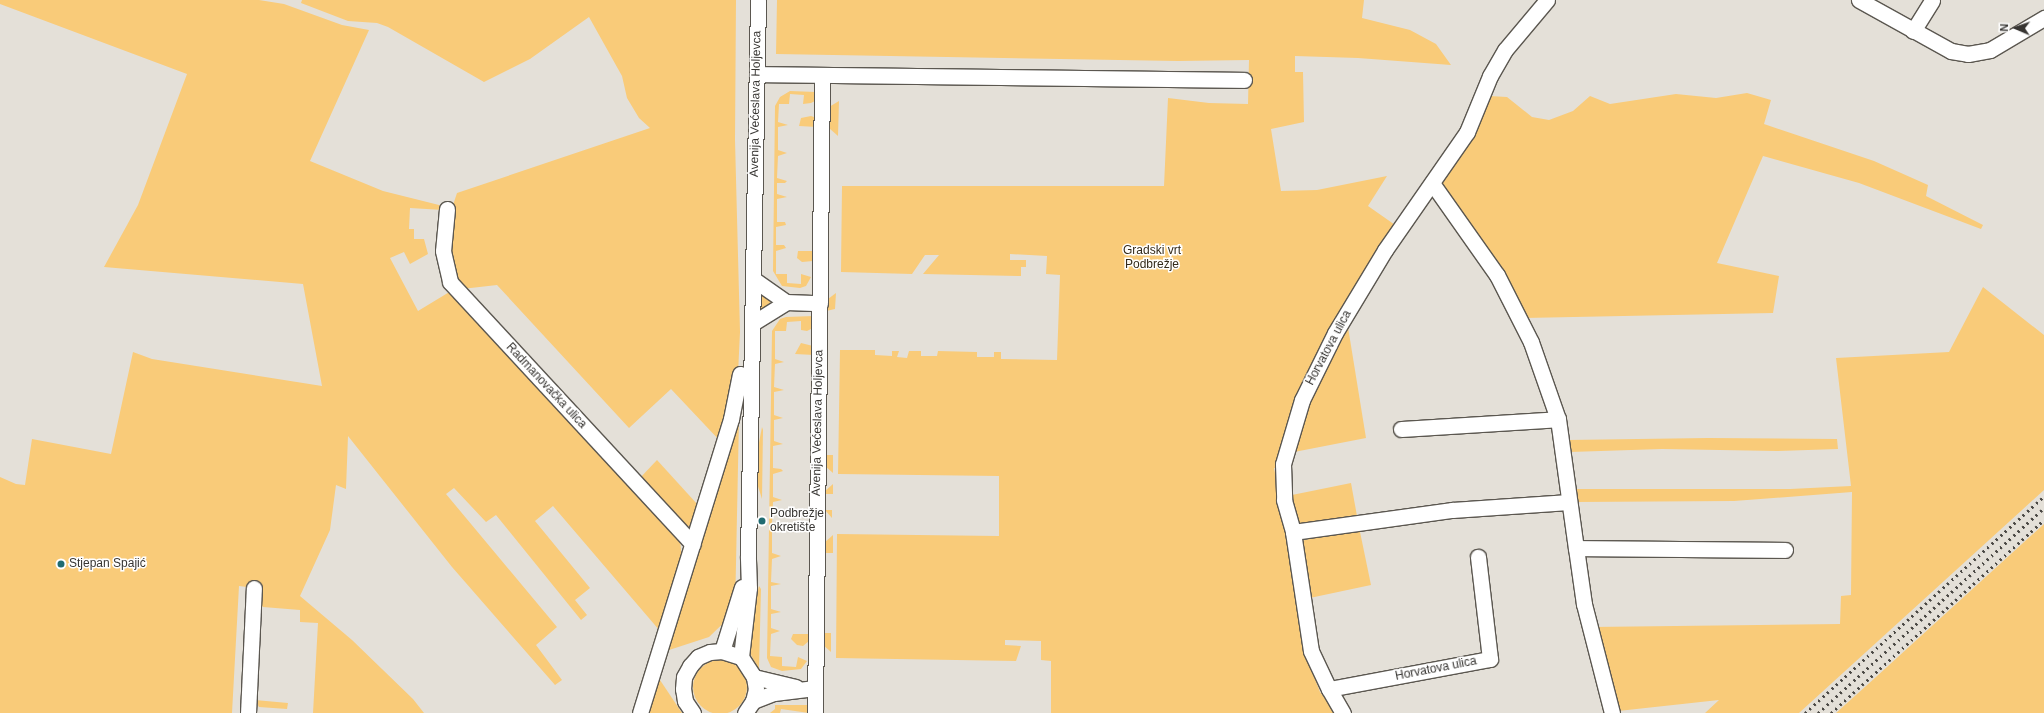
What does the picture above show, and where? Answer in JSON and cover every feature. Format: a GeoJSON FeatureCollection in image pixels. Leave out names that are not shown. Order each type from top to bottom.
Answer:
{"type":"FeatureCollection","features":[{"type":"Feature","properties":{"kind":"street","name":"Avenija Većeslava Holjevca"},"geometry":{"type":"LineString","coordinates":[[741,657],[749,588],[748,556],[758,0]]}},
{"type":"Feature","properties":{"kind":"street","name":"Horvatova ulica"},"geometry":{"type":"LineString","coordinates":[[1343,713],[1329,689],[1311,651],[1293,532],[1284,500],[1283,464],[1302,400],[1335,333],[1385,250],[1467,132],[1490,76],[1505,50],[1548,0]]}},
{"type":"Feature","properties":{"kind":"street"},"geometry":{"type":"LineString","coordinates":[[1859,0],[1951,51],[1978,53],[1990,50],[2044,18]]}},
{"type":"Feature","properties":{"kind":"street"},"geometry":{"type":"LineString","coordinates":[[1914,31],[1932,0]]}},
{"type":"Feature","properties":{"kind":"street"},"geometry":{"type":"LineString","coordinates":[[757,74],[1244,80]]}},
{"type":"Feature","properties":{"kind":"street","name":"Avenija Većeslava Holjevca"},"geometry":{"type":"LineString","coordinates":[[815,713],[808,688],[820,303],[822,75]]}},
{"type":"Feature","properties":{"kind":"street"},"geometry":{"type":"LineString","coordinates":[[1432,183],[1497,275],[1531,342],[1558,419],[1584,604],[1612,713]]}},
{"type":"Feature","properties":{"kind":"street","name":"Radmanovačka ulica"},"geometry":{"type":"LineString","coordinates":[[447,209],[443,251],[450,282],[693,544]]}},
{"type":"Feature","properties":{"kind":"street"},"geometry":{"type":"LineString","coordinates":[[753,279],[786,302],[820,303]]}},
{"type":"Feature","properties":{"kind":"street"},"geometry":{"type":"LineString","coordinates":[[753,323],[786,302]]}},
{"type":"Feature","properties":{"kind":"street"},"geometry":{"type":"LineString","coordinates":[[640,713],[731,419],[740,374]]}},
{"type":"Feature","properties":{"kind":"street"},"geometry":{"type":"LineString","coordinates":[[1401,428],[1558,419]]}},
{"type":"Feature","properties":{"kind":"street"},"geometry":{"type":"LineString","coordinates":[[1293,532],[1452,510],[1569,502]]}},
{"type":"Feature","properties":{"kind":"street"},"geometry":{"type":"LineString","coordinates":[[1576,548],[1786,550]]}},
{"type":"Feature","properties":{"kind":"street","name":"Avenija Većeslava Holjevca"},"geometry":{"type":"LineString","coordinates":[[722,651],[742,588],[748,556]]}},
{"type":"Feature","properties":{"kind":"street","name":"Horvatova ulica"},"geometry":{"type":"LineString","coordinates":[[1329,689],[1490,659],[1478,556]]}},
{"type":"Feature","properties":{"kind":"street"},"geometry":{"type":"LineString","coordinates":[[248,713],[254,588]]}},
{"type":"Feature","properties":{"kind":"street"},"geometry":{"type":"LineString","coordinates":[[693,713],[685,702],[683,690],[684,677],[690,666],[698,657],[710,652],[722,651],[741,657],[754,676],[756,689],[749,707]]}},
{"type":"Feature","properties":{"kind":"street"},"geometry":{"type":"LineString","coordinates":[[754,676],[808,688]]}},
{"type":"Feature","properties":{"kind":"street"},"geometry":{"type":"LineString","coordinates":[[749,707],[774,693],[808,688]]}},
{"type":"Feature","properties":{"kind":"green space"},"geometry":{"type":"Polygon","coordinates":[[[0,0],[259,0],[284,4],[342,25],[369,30],[310,161],[383,191],[443,206],[443,210],[410,208],[409,229],[414,229],[414,239],[424,239],[428,254],[410,264],[404,252],[390,258],[418,311],[451,291],[680,540],[682,560],[660,631],[553,506],[535,521],[590,588],[575,600],[587,615],[581,620],[496,515],[486,522],[454,488],[446,494],[557,627],[536,645],[562,680],[555,685],[452,567],[348,436],[346,489],[336,485],[330,530],[300,596],[352,640],[413,699],[424,713],[313,713],[318,623],[300,622],[300,610],[263,607],[247,587],[239,586],[232,713],[0,713],[0,477],[16,484],[25,485],[32,439],[111,454],[133,352],[152,359],[322,386],[303,284],[104,267],[138,205],[187,74],[0,4],[0,0]]]}},
{"type":"Feature","properties":{"kind":"green space"},"geometry":{"type":"Polygon","coordinates":[[[302,0],[736,0],[735,140],[740,332],[738,374],[721,442],[671,389],[629,428],[497,285],[462,289],[449,263],[452,208],[457,193],[650,128],[639,118],[627,98],[622,76],[589,17],[530,59],[484,82],[388,27],[377,23],[348,21],[301,3],[302,0]]]}},
{"type":"Feature","properties":{"kind":"green space","name":"Gradski vrt Podbrežje"},"geometry":{"type":"Polygon","coordinates":[[[777,0],[1364,0],[1362,18],[1410,30],[1436,44],[1451,65],[1358,58],[1295,56],[1295,72],[1303,72],[1304,122],[1271,129],[1281,191],[1317,190],[1387,176],[1368,206],[1398,227],[1368,271],[1278,468],[1274,468],[1291,552],[1303,648],[1320,692],[1337,713],[1051,713],[1051,661],[1041,660],[1041,641],[1005,640],[1005,645],[1021,646],[1016,661],[836,658],[837,534],[999,536],[999,476],[838,474],[840,350],[875,350],[875,355],[892,356],[892,351],[899,351],[897,357],[907,358],[909,351],[921,351],[921,356],[937,356],[938,351],[977,352],[977,357],[994,357],[994,352],[1001,352],[1001,359],[1057,360],[1060,275],[1046,274],[1047,256],[1010,254],[1010,260],[1026,260],[1026,267],[1021,267],[1021,276],[923,274],[939,255],[925,255],[912,274],[841,272],[842,186],[1164,186],[1168,98],[1209,103],[1248,104],[1249,60],[1178,61],[776,54],[777,0]]]}},
{"type":"Feature","properties":{"kind":"green space"},"geometry":{"type":"Polygon","coordinates":[[[790,91],[816,92],[815,101],[811,103],[803,104],[804,95],[790,94],[789,104],[779,104],[778,122],[788,125],[778,127],[778,150],[787,153],[778,156],[777,178],[787,181],[785,183],[777,183],[777,194],[787,197],[777,199],[777,222],[785,222],[786,225],[776,227],[776,245],[784,245],[786,248],[776,251],[776,274],[787,274],[787,283],[801,284],[801,274],[811,277],[806,286],[800,288],[782,286],[773,271],[775,106],[780,97],[790,91]]]}},
{"type":"Feature","properties":{"kind":"green space"},"geometry":{"type":"Polygon","coordinates":[[[1747,93],[1771,100],[1764,124],[1874,161],[1928,185],[1926,196],[1983,225],[1981,229],[1859,183],[1763,156],[1717,263],[1779,276],[1773,313],[1523,318],[1442,190],[1442,181],[1489,96],[1507,97],[1532,117],[1549,120],[1573,111],[1590,96],[1610,104],[1676,94],[1716,98],[1747,93]]]}},
{"type":"Feature","properties":{"kind":"green space"},"geometry":{"type":"Polygon","coordinates":[[[839,101],[838,136],[829,128],[829,107],[839,101]]]}},
{"type":"Feature","properties":{"kind":"green space"},"geometry":{"type":"Polygon","coordinates":[[[811,116],[814,117],[817,127],[799,126],[801,118],[811,116]]]}},
{"type":"Feature","properties":{"kind":"green space"},"geometry":{"type":"Polygon","coordinates":[[[798,251],[816,251],[813,261],[802,262],[797,258],[798,251]]]}},
{"type":"Feature","properties":{"kind":"green space"},"geometry":{"type":"Polygon","coordinates":[[[1983,287],[2044,335],[2044,490],[1799,713],[1705,713],[1719,700],[1609,712],[1591,627],[1840,624],[1841,596],[1851,595],[1852,492],[1734,501],[1576,502],[1575,489],[1790,489],[1851,486],[1836,358],[1949,352],[1983,287]]]}},
{"type":"Feature","properties":{"kind":"green space"},"geometry":{"type":"Polygon","coordinates":[[[761,293],[770,299],[770,306],[761,310],[761,293]]]}},
{"type":"Feature","properties":{"kind":"green space"},"geometry":{"type":"Polygon","coordinates":[[[836,293],[835,309],[826,311],[828,299],[836,293]]]}},
{"type":"Feature","properties":{"kind":"green space"},"geometry":{"type":"Polygon","coordinates":[[[814,316],[813,328],[807,331],[801,330],[801,321],[787,322],[786,331],[775,331],[775,359],[784,362],[775,364],[774,387],[784,390],[774,392],[774,415],[783,418],[774,420],[774,441],[783,444],[773,446],[773,468],[781,469],[783,471],[773,474],[773,497],[782,500],[773,502],[772,525],[782,528],[772,530],[772,553],[781,556],[772,559],[771,582],[781,584],[771,586],[771,609],[781,612],[771,614],[771,628],[780,631],[771,634],[770,656],[782,657],[782,666],[796,667],[798,657],[807,661],[801,669],[782,671],[771,667],[767,658],[772,331],[780,319],[786,317],[814,316]]]}},
{"type":"Feature","properties":{"kind":"green space"},"geometry":{"type":"Polygon","coordinates":[[[1347,321],[1366,438],[1289,453],[1301,418],[1347,321]]]}},
{"type":"Feature","properties":{"kind":"green space"},"geometry":{"type":"Polygon","coordinates":[[[801,343],[813,346],[814,355],[795,354],[801,343]]]}},
{"type":"Feature","properties":{"kind":"green space"},"geometry":{"type":"Polygon","coordinates":[[[739,419],[735,612],[709,637],[666,651],[739,419]]]}},
{"type":"Feature","properties":{"kind":"green space"},"geometry":{"type":"Polygon","coordinates":[[[762,427],[762,499],[756,480],[756,458],[762,427]]]}},
{"type":"Feature","properties":{"kind":"green space"},"geometry":{"type":"Polygon","coordinates":[[[1708,438],[1837,439],[1838,449],[1777,451],[1662,449],[1570,452],[1567,440],[1708,438]]]}},
{"type":"Feature","properties":{"kind":"green space"},"geometry":{"type":"Polygon","coordinates":[[[824,455],[833,455],[833,473],[825,466],[824,455]]]}},
{"type":"Feature","properties":{"kind":"green space"},"geometry":{"type":"Polygon","coordinates":[[[657,460],[698,505],[690,526],[685,526],[639,479],[657,460]]]}},
{"type":"Feature","properties":{"kind":"green space"},"geometry":{"type":"Polygon","coordinates":[[[1351,483],[1357,516],[1295,529],[1287,496],[1351,483]]]}},
{"type":"Feature","properties":{"kind":"green space"},"geometry":{"type":"Polygon","coordinates":[[[833,484],[833,494],[826,494],[826,510],[832,510],[832,518],[825,510],[824,492],[833,484]]]}},
{"type":"Feature","properties":{"kind":"green space"},"geometry":{"type":"Polygon","coordinates":[[[2044,524],[2044,713],[1836,713],[1876,677],[2044,524]]]}},
{"type":"Feature","properties":{"kind":"green space"},"geometry":{"type":"Polygon","coordinates":[[[1359,527],[1371,585],[1305,599],[1301,541],[1359,527]]]}},
{"type":"Feature","properties":{"kind":"green space"},"geometry":{"type":"Polygon","coordinates":[[[833,535],[833,553],[823,553],[824,543],[833,535]]]}},
{"type":"Feature","properties":{"kind":"green space"},"geometry":{"type":"Polygon","coordinates":[[[759,586],[761,589],[759,669],[748,650],[751,617],[759,586]]]}},
{"type":"Feature","properties":{"kind":"green space"},"geometry":{"type":"Polygon","coordinates":[[[821,633],[831,633],[831,652],[822,644],[821,633]]]}},
{"type":"Feature","properties":{"kind":"green space"},"geometry":{"type":"Polygon","coordinates":[[[793,634],[810,634],[809,641],[803,646],[797,645],[791,639],[793,634]]]}},
{"type":"Feature","properties":{"kind":"green space"},"geometry":{"type":"Polygon","coordinates":[[[715,660],[725,660],[739,668],[745,677],[747,687],[745,697],[739,706],[725,714],[715,714],[705,709],[698,702],[693,692],[693,682],[698,672],[705,665],[715,660]]]}},
{"type":"Feature","properties":{"kind":"green space"},"geometry":{"type":"Polygon","coordinates":[[[658,677],[682,713],[644,713],[658,677]]]}},
{"type":"Feature","properties":{"kind":"green space"},"geometry":{"type":"Polygon","coordinates":[[[255,700],[288,703],[287,709],[259,707],[255,700]]]}},
{"type":"Feature","properties":{"kind":"green space"},"geometry":{"type":"Polygon","coordinates":[[[775,705],[809,705],[809,713],[781,709],[780,713],[770,713],[775,709],[775,705]]]}},
{"type":"Feature","properties":{"kind":"railway"},"geometry":{"type":"LineString","coordinates":[[1805,713],[2044,496]]}},
{"type":"Feature","properties":{"kind":"railway"},"geometry":{"type":"LineString","coordinates":[[1818,713],[2044,508]]}},
{"type":"Feature","properties":{"kind":"railway"},"geometry":{"type":"LineString","coordinates":[[1831,713],[2044,520]]}},
{"type":"Feature","properties":{"kind":"place","name":"Podbrežje okretište"},"geometry":{"type":"Point","coordinates":[762,521]}},
{"type":"Feature","properties":{"kind":"place","name":"Stjepan Spajić"},"geometry":{"type":"Point","coordinates":[61,564]}}]}
